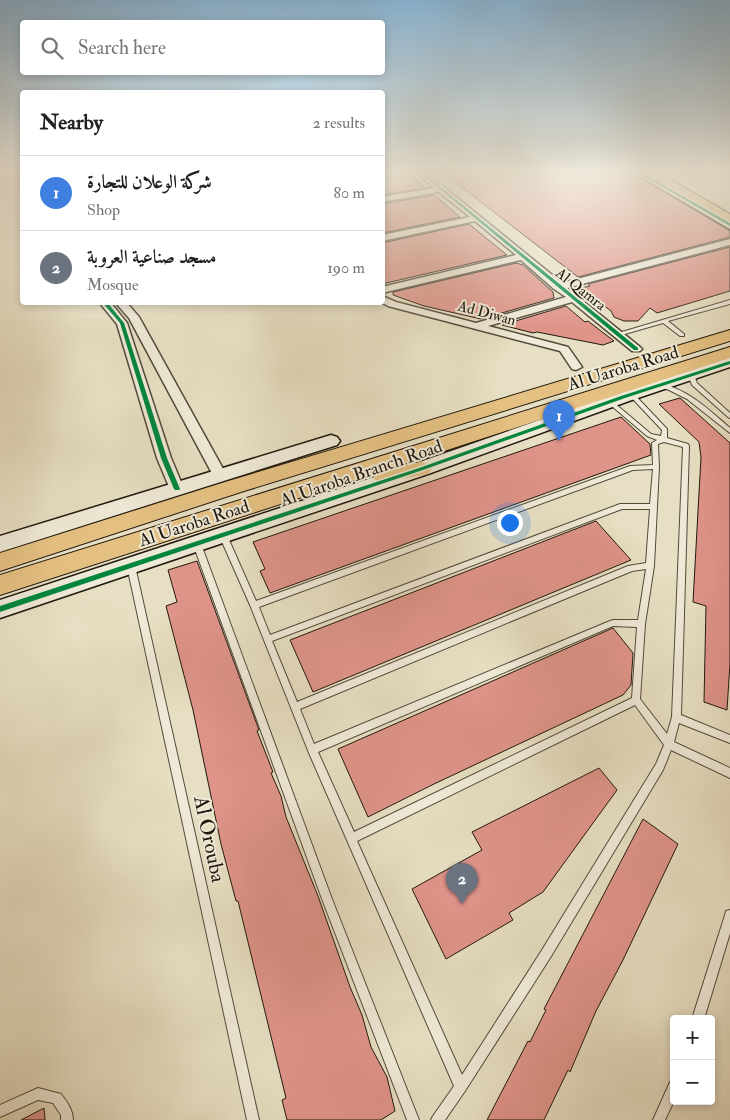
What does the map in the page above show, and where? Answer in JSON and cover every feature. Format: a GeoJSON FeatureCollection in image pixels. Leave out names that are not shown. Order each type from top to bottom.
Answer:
{"type":"FeatureCollection","features":[{"type":"Feature","properties":{"kind":"main road","name":"Al Uaroba Branch Road"},"geometry":{"type":"LineString","coordinates":[[346,455],[576,368],[730,321]]}},
{"type":"Feature","properties":{"kind":"main road","name":"Al Uaroba Road"},"geometry":{"type":"LineString","coordinates":[[1,579],[240,508],[346,455],[730,335]]}},
{"type":"Feature","properties":{"kind":"main road","name":"Al Uaroba Road"},"geometry":{"type":"LineString","coordinates":[[1,579],[226,482],[346,455],[730,352]]}},
{"type":"Feature","properties":{"kind":"main road"},"geometry":{"type":"LineString","coordinates":[[240,508],[368,478],[421,469]]}},
{"type":"Feature","properties":{"kind":"street"},"geometry":{"type":"LineString","coordinates":[[385,237],[451,223]]}},
{"type":"Feature","properties":{"kind":"street","name":"Al Qamra"},"geometry":{"type":"LineString","coordinates":[[482,223],[521,257],[636,349]]}},
{"type":"Feature","properties":{"kind":"street"},"geometry":{"type":"LineString","coordinates":[[558,287],[730,242]]}},
{"type":"Feature","properties":{"kind":"street"},"geometry":{"type":"LineString","coordinates":[[385,289],[521,257]]}},
{"type":"Feature","properties":{"kind":"street"},"geometry":{"type":"LineString","coordinates":[[477,325],[573,298]]}},
{"type":"Feature","properties":{"kind":"street","name":"Ad Diwan"},"geometry":{"type":"LineString","coordinates":[[385,300],[392,304],[564,349],[576,368]]}},
{"type":"Feature","properties":{"kind":"street"},"geometry":{"type":"LineString","coordinates":[[107,305],[122,323],[164,458],[177,489]]}},
{"type":"Feature","properties":{"kind":"street"},"geometry":{"type":"LineString","coordinates":[[0,544],[177,489],[226,482],[134,317],[123,305]]}},
{"type":"Feature","properties":{"kind":"street","name":"Al Uaroba Branch Road"},"geometry":{"type":"LineString","coordinates":[[0,609],[421,469],[631,394],[730,362]]}},
{"type":"Feature","properties":{"kind":"lane"},"geometry":{"type":"LineString","coordinates":[[618,334],[730,302]]}},
{"type":"Feature","properties":{"kind":"lane"},"geometry":{"type":"LineString","coordinates":[[665,322],[682,335]]}},
{"type":"Feature","properties":{"kind":"lane"},"geometry":{"type":"LineString","coordinates":[[691,375],[694,384],[730,416]]}},
{"type":"Feature","properties":{"kind":"lane"},"geometry":{"type":"LineString","coordinates":[[660,385],[685,393],[730,431]]}},
{"type":"Feature","properties":{"kind":"lane"},"geometry":{"type":"LineString","coordinates":[[631,394],[665,430],[664,438]]}},
{"type":"Feature","properties":{"kind":"lane"},"geometry":{"type":"LineString","coordinates":[[437,1120],[462,1087],[655,776],[669,744],[676,717],[686,446],[649,435],[610,402]]}},
{"type":"Feature","properties":{"kind":"lane"},"geometry":{"type":"LineString","coordinates":[[664,438],[655,443],[656,467],[650,566],[641,624],[636,700],[669,744],[730,773]]}},
{"type":"Feature","properties":{"kind":"lane"},"geometry":{"type":"LineString","coordinates":[[254,605],[632,468],[656,467]]}},
{"type":"Feature","properties":{"kind":"lane"},"geometry":{"type":"LineString","coordinates":[[268,639],[622,506],[654,507]]}},
{"type":"Feature","properties":{"kind":"lane"},"geometry":{"type":"LineString","coordinates":[[223,535],[254,605],[312,750],[462,1087]]}},
{"type":"Feature","properties":{"kind":"lane"},"geometry":{"type":"LineString","coordinates":[[197,544],[323,889],[413,1120]]}},
{"type":"Feature","properties":{"kind":"lane","name":"Al Orouba"},"geometry":{"type":"LineString","coordinates":[[131,566],[253,1120]]}},
{"type":"Feature","properties":{"kind":"lane"},"geometry":{"type":"LineString","coordinates":[[295,707],[631,568],[650,566]]}},
{"type":"Feature","properties":{"kind":"lane"},"geometry":{"type":"LineString","coordinates":[[312,750],[613,623],[641,624]]}},
{"type":"Feature","properties":{"kind":"lane"},"geometry":{"type":"LineString","coordinates":[[351,839],[636,700]]}},
{"type":"Feature","properties":{"kind":"lane"},"geometry":{"type":"LineString","coordinates":[[676,717],[730,739]]}},
{"type":"Feature","properties":{"kind":"lane"},"geometry":{"type":"LineString","coordinates":[[699,1015],[730,915]]}},
{"type":"Feature","properties":{"kind":"lane"},"geometry":{"type":"LineString","coordinates":[[0,1112],[38,1094],[57,1098],[67,1114],[67,1120]]}},
{"type":"Feature","properties":{"kind":"lane"},"geometry":{"type":"LineString","coordinates":[[660,1120],[670,1096]]}},
{"type":"Feature","properties":{"kind":"building"},"geometry":{"type":"Polygon","coordinates":[[[385,223],[429,223],[385,232],[385,223]]]}},
{"type":"Feature","properties":{"kind":"building"},"geometry":{"type":"Polygon","coordinates":[[[509,223],[717,223],[730,231],[730,237],[578,277],[509,223]]]}},
{"type":"Feature","properties":{"kind":"building"},"geometry":{"type":"Polygon","coordinates":[[[469,224],[507,255],[385,283],[385,242],[469,224]]]}},
{"type":"Feature","properties":{"kind":"building"},"geometry":{"type":"Polygon","coordinates":[[[730,247],[730,291],[657,313],[650,308],[638,321],[624,321],[614,317],[611,311],[581,288],[590,286],[588,284],[730,247]]]}},
{"type":"Feature","properties":{"kind":"building"},"geometry":{"type":"Polygon","coordinates":[[[516,263],[523,265],[553,292],[554,298],[481,319],[424,306],[393,295],[393,292],[516,263]]]}},
{"type":"Feature","properties":{"kind":"building"},"geometry":{"type":"Polygon","coordinates":[[[566,306],[585,322],[588,321],[614,341],[603,345],[537,332],[533,333],[502,325],[566,306]]]}},
{"type":"Feature","properties":{"kind":"building"},"geometry":{"type":"Polygon","coordinates":[[[680,398],[730,443],[730,663],[727,710],[704,702],[706,606],[693,602],[701,457],[699,442],[659,404],[680,398]]]}},
{"type":"Feature","properties":{"kind":"building"},"geometry":{"type":"Polygon","coordinates":[[[621,417],[650,444],[651,455],[270,593],[260,571],[265,569],[253,542],[621,417]]]}},
{"type":"Feature","properties":{"kind":"building"},"geometry":{"type":"Polygon","coordinates":[[[596,521],[631,560],[313,692],[290,640],[596,521]]]}},
{"type":"Feature","properties":{"kind":"building"},"geometry":{"type":"Polygon","coordinates":[[[197,561],[259,730],[257,731],[273,772],[271,773],[281,796],[286,817],[318,896],[350,987],[362,1015],[371,1047],[387,1077],[395,1111],[381,1120],[287,1120],[282,1100],[286,1098],[238,901],[236,901],[221,844],[193,710],[166,606],[177,602],[168,570],[197,561]]]}},
{"type":"Feature","properties":{"kind":"building"},"geometry":{"type":"Polygon","coordinates":[[[613,628],[633,653],[631,685],[623,695],[368,817],[338,749],[613,628]]]}},
{"type":"Feature","properties":{"kind":"building"},"geometry":{"type":"Polygon","coordinates":[[[599,768],[617,790],[543,892],[509,913],[513,920],[446,959],[412,889],[482,850],[472,832],[599,768]]]}},
{"type":"Feature","properties":{"kind":"building"},"geometry":{"type":"Polygon","coordinates":[[[643,819],[678,844],[623,960],[596,1011],[570,1072],[568,1070],[544,1120],[487,1120],[528,1041],[530,1042],[546,1010],[544,1009],[643,819]]]}},
{"type":"Feature","properties":{"kind":"building"},"geometry":{"type":"Polygon","coordinates":[[[44,1108],[45,1120],[21,1120],[44,1108]]]}},
{"type":"Feature","properties":{"kind":"cycle path"},"geometry":{"type":"LineString","coordinates":[[483,223],[636,349]]}},
{"type":"Feature","properties":{"kind":"cycle path"},"geometry":{"type":"LineString","coordinates":[[107,305],[122,323],[164,458],[177,489]]}},
{"type":"Feature","properties":{"kind":"cycle path"},"geometry":{"type":"LineString","coordinates":[[0,609],[421,469],[623,397],[730,362]]}},
{"type":"Feature","properties":{"kind":"place","name":"شركة الوعلان للتجارة"},"geometry":{"type":"Point","coordinates":[559,441]}},
{"type":"Feature","properties":{"kind":"place","name":"مسجد صناعية العروبة"},"geometry":{"type":"Point","coordinates":[462,904]}}]}
